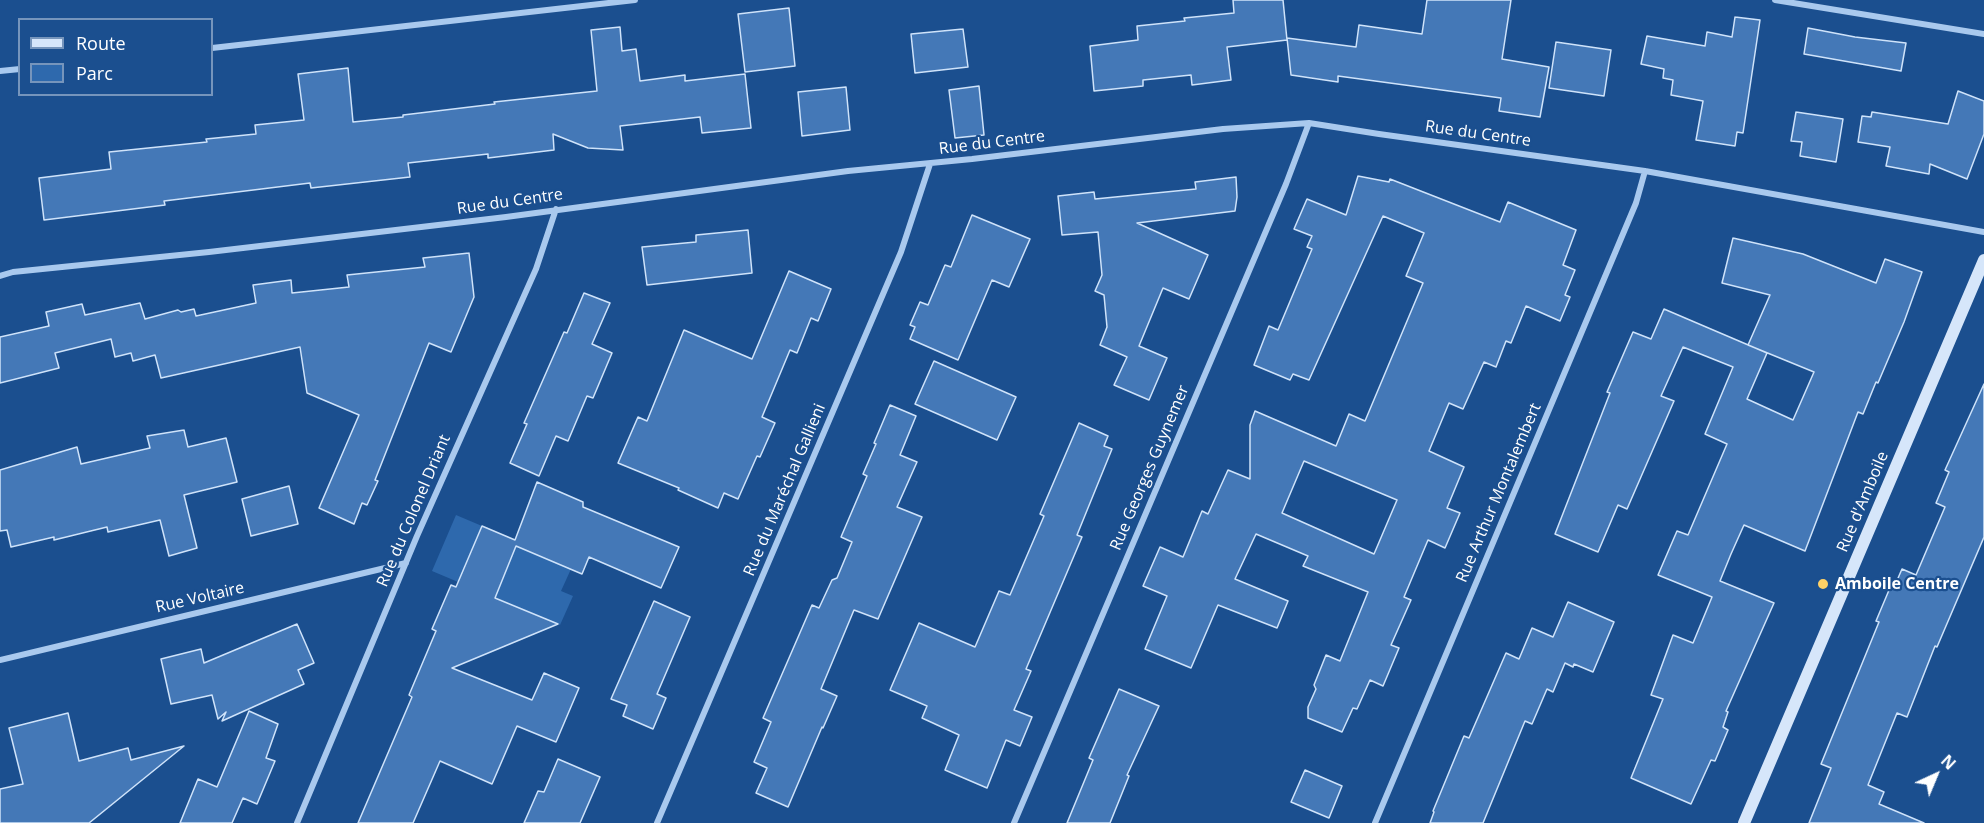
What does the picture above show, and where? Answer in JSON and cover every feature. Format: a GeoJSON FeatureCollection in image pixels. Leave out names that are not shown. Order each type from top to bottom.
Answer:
{"type":"FeatureCollection","features":[{"type":"Feature","properties":{"kind":"street"},"geometry":{"type":"LineString","coordinates":[[213,48],[586,3],[635,0]]}},
{"type":"Feature","properties":{"kind":"street"},"geometry":{"type":"LineString","coordinates":[[1775,0],[1984,34]]}},
{"type":"Feature","properties":{"kind":"street"},"geometry":{"type":"LineString","coordinates":[[0,71],[18,69]]}},
{"type":"Feature","properties":{"kind":"street","name":"Rue du Centre"},"geometry":{"type":"LineString","coordinates":[[0,276],[13,272],[233,249],[848,171],[930,164],[1223,129],[1309,123],[1379,135],[1645,171],[1984,232]]}},
{"type":"Feature","properties":{"kind":"street","name":"Rue Georges Guynemer"},"geometry":{"type":"LineString","coordinates":[[1014,823],[1286,184],[1309,123]]}},
{"type":"Feature","properties":{"kind":"street","name":"Rue du Maréchal Gallieni"},"geometry":{"type":"LineString","coordinates":[[657,823],[901,252],[930,164]]}},
{"type":"Feature","properties":{"kind":"street","name":"Rue Arthur Montalembert"},"geometry":{"type":"LineString","coordinates":[[1375,823],[1636,203],[1645,171]]}},
{"type":"Feature","properties":{"kind":"street","name":"Rue du Colonel Driant"},"geometry":{"type":"LineString","coordinates":[[297,823],[406,563],[536,268],[556,209]]}},
{"type":"Feature","properties":{"kind":"street","name":"Rue d'Amboile"},"geometry":{"type":"LineString","coordinates":[[1744,823],[1984,260]]}},
{"type":"Feature","properties":{"kind":"street","name":"Rue Voltaire"},"geometry":{"type":"LineString","coordinates":[[0,660],[406,563]]}},
{"type":"Feature","properties":{"kind":"green space"},"geometry":{"type":"Polygon","coordinates":[[[456,515],[482,526],[464,567],[501,583],[516,546],[571,569],[561,591],[573,596],[560,625],[432,571],[456,515]]]}},
{"type":"Feature","properties":{"kind":"building"},"geometry":{"type":"Polygon","coordinates":[[[1233,0],[1283,0],[1287,40],[1227,47],[1231,80],[1192,85],[1191,75],[1143,80],[1143,86],[1094,91],[1090,46],[1138,40],[1137,26],[1234,13],[1233,0]]]}},
{"type":"Feature","properties":{"kind":"building"},"geometry":{"type":"Polygon","coordinates":[[[1427,0],[1511,0],[1502,59],[1549,67],[1540,117],[1499,111],[1501,98],[1338,76],[1338,82],[1291,75],[1287,38],[1356,47],[1359,25],[1422,34],[1427,0]]]}},
{"type":"Feature","properties":{"kind":"building"},"geometry":{"type":"Polygon","coordinates":[[[789,8],[795,66],[745,72],[738,14],[789,8]]]}},
{"type":"Feature","properties":{"kind":"building"},"geometry":{"type":"Polygon","coordinates":[[[1735,17],[1760,20],[1743,133],[1737,132],[1735,146],[1696,140],[1703,101],[1671,95],[1673,80],[1663,78],[1664,69],[1641,64],[1647,36],[1705,46],[1707,32],[1732,37],[1735,17]]]}},
{"type":"Feature","properties":{"kind":"building"},"geometry":{"type":"Polygon","coordinates":[[[620,27],[622,51],[636,49],[640,81],[685,75],[685,81],[745,74],[751,128],[702,133],[700,117],[620,126],[623,150],[588,148],[553,134],[554,150],[488,158],[488,154],[408,163],[410,177],[311,188],[310,183],[164,201],[165,205],[44,220],[39,178],[111,169],[109,152],[207,142],[206,139],[256,134],[255,125],[304,120],[298,74],[348,68],[353,122],[495,104],[494,102],[597,91],[591,30],[620,27]]]}},
{"type":"Feature","properties":{"kind":"building"},"geometry":{"type":"Polygon","coordinates":[[[1808,28],[1906,43],[1901,71],[1804,54],[1808,28]]]}},
{"type":"Feature","properties":{"kind":"building"},"geometry":{"type":"Polygon","coordinates":[[[963,29],[968,67],[915,73],[911,34],[963,29]]]}},
{"type":"Feature","properties":{"kind":"building"},"geometry":{"type":"Polygon","coordinates":[[[1556,42],[1611,50],[1604,96],[1549,88],[1556,42]]]}},
{"type":"Feature","properties":{"kind":"building"},"geometry":{"type":"Polygon","coordinates":[[[979,86],[984,135],[955,138],[949,90],[979,86]]]}},
{"type":"Feature","properties":{"kind":"building"},"geometry":{"type":"Polygon","coordinates":[[[846,87],[850,130],[802,136],[798,92],[846,87]]]}},
{"type":"Feature","properties":{"kind":"building"},"geometry":{"type":"Polygon","coordinates":[[[1958,91],[1984,101],[1984,134],[1967,179],[1930,164],[1929,174],[1886,166],[1890,147],[1858,142],[1862,116],[1871,117],[1872,112],[1948,124],[1958,91]]]}},
{"type":"Feature","properties":{"kind":"building"},"geometry":{"type":"Polygon","coordinates":[[[1796,112],[1843,119],[1836,162],[1800,156],[1802,142],[1791,141],[1796,112]]]}},
{"type":"Feature","properties":{"kind":"building"},"geometry":{"type":"Polygon","coordinates":[[[1358,176],[1389,182],[1390,179],[1500,222],[1508,202],[1576,230],[1563,265],[1575,270],[1565,295],[1570,297],[1560,321],[1526,306],[1511,343],[1506,341],[1496,367],[1484,362],[1463,409],[1449,403],[1429,451],[1464,467],[1447,508],[1460,513],[1445,548],[1428,540],[1404,597],[1411,600],[1391,645],[1399,648],[1383,686],[1370,680],[1357,709],[1353,708],[1342,732],[1308,718],[1308,707],[1326,655],[1340,661],[1368,592],[1303,566],[1308,556],[1256,534],[1235,579],[1288,601],[1277,628],[1218,605],[1191,668],[1145,649],[1167,596],[1143,586],[1160,547],[1183,557],[1202,511],[1208,514],[1228,470],[1250,479],[1250,425],[1255,411],[1336,446],[1349,414],[1365,421],[1423,283],[1406,276],[1424,233],[1383,216],[1309,380],[1293,374],[1290,380],[1254,365],[1269,326],[1278,330],[1312,249],[1307,247],[1312,236],[1294,229],[1307,199],[1346,215],[1358,176]],[[1304,461],[1282,513],[1374,554],[1397,500],[1304,461]]]}},
{"type":"Feature","properties":{"kind":"building"},"geometry":{"type":"Polygon","coordinates":[[[1236,177],[1235,211],[1137,223],[1208,255],[1189,299],[1163,288],[1139,346],[1167,358],[1149,400],[1114,385],[1127,357],[1100,345],[1107,327],[1104,295],[1095,291],[1102,275],[1098,232],[1062,235],[1058,196],[1094,192],[1095,199],[1196,189],[1195,182],[1236,177]]]}},
{"type":"Feature","properties":{"kind":"building"},"geometry":{"type":"Polygon","coordinates":[[[972,215],[1030,239],[1009,287],[992,280],[958,360],[910,339],[915,327],[910,325],[920,302],[928,305],[945,265],[951,267],[972,215]]]}},
{"type":"Feature","properties":{"kind":"building"},"geometry":{"type":"Polygon","coordinates":[[[748,230],[752,273],[647,285],[642,247],[696,242],[696,235],[748,230]]]}},
{"type":"Feature","properties":{"kind":"building"},"geometry":{"type":"Polygon","coordinates":[[[1733,238],[1803,254],[1876,283],[1885,259],[1922,272],[1878,383],[1876,382],[1863,414],[1858,412],[1805,551],[1744,525],[1731,554],[1720,581],[1774,603],[1726,711],[1728,712],[1723,727],[1728,730],[1715,761],[1711,760],[1691,804],[1631,778],[1663,699],[1651,695],[1673,635],[1693,643],[1712,597],[1658,575],[1677,531],[1688,535],[1727,444],[1705,434],[1733,367],[1683,347],[1661,396],[1674,401],[1627,509],[1618,505],[1598,552],[1555,534],[1610,393],[1607,392],[1633,332],[1651,339],[1664,309],[1748,345],[1770,295],[1722,283],[1733,238]],[[1767,353],[1747,399],[1793,420],[1814,372],[1767,353]]]}},
{"type":"Feature","properties":{"kind":"building"},"geometry":{"type":"Polygon","coordinates":[[[469,253],[474,297],[451,352],[429,343],[375,480],[378,481],[367,505],[362,503],[354,524],[319,508],[359,415],[307,393],[300,347],[161,378],[155,355],[133,361],[131,353],[115,357],[111,339],[55,353],[59,368],[0,383],[0,337],[49,326],[46,312],[82,304],[85,315],[140,303],[145,319],[178,310],[181,312],[194,309],[196,316],[256,303],[253,285],[291,280],[292,293],[349,287],[347,275],[425,267],[423,258],[469,253]]]}},
{"type":"Feature","properties":{"kind":"building"},"geometry":{"type":"Polygon","coordinates":[[[789,271],[831,289],[818,321],[811,318],[797,353],[790,350],[762,417],[775,423],[738,499],[724,493],[718,508],[678,490],[679,488],[618,463],[638,417],[647,421],[684,330],[752,359],[789,271]]]}},
{"type":"Feature","properties":{"kind":"building"},"geometry":{"type":"Polygon","coordinates":[[[584,293],[610,303],[592,344],[612,353],[593,398],[587,396],[568,441],[556,436],[539,476],[510,463],[527,424],[524,423],[564,332],[567,333],[584,293]]]}},
{"type":"Feature","properties":{"kind":"building"},"geometry":{"type":"Polygon","coordinates":[[[934,361],[1016,397],[997,440],[915,404],[934,361]]]}},
{"type":"Feature","properties":{"kind":"building"},"geometry":{"type":"Polygon","coordinates":[[[1984,384],[1984,537],[1937,647],[1935,646],[1907,717],[1897,713],[1868,785],[1884,792],[1879,804],[1924,823],[1809,823],[1831,768],[1821,764],[1879,622],[1876,621],[1892,583],[1895,585],[1902,569],[1916,575],[1945,507],[1936,503],[1949,472],[1945,470],[1984,384]]]}},
{"type":"Feature","properties":{"kind":"building"},"geometry":{"type":"Polygon","coordinates":[[[890,405],[916,416],[900,455],[917,462],[897,507],[922,517],[878,619],[854,610],[821,689],[837,696],[788,807],[756,793],[767,768],[754,762],[771,722],[763,718],[812,605],[819,608],[832,580],[837,578],[852,542],[841,537],[867,476],[863,474],[890,405]]]}},
{"type":"Feature","properties":{"kind":"building"},"geometry":{"type":"Polygon","coordinates":[[[1079,423],[1108,436],[1104,446],[1112,449],[1077,535],[1082,537],[1026,669],[1031,671],[1014,710],[1032,717],[1020,746],[1006,740],[987,788],[945,770],[959,735],[922,718],[927,706],[890,690],[919,623],[975,647],[999,591],[1010,595],[1044,516],[1040,514],[1079,423]]]}},
{"type":"Feature","properties":{"kind":"building"},"geometry":{"type":"Polygon","coordinates":[[[184,430],[188,447],[226,438],[237,482],[184,495],[197,548],[169,556],[160,520],[108,532],[107,527],[54,540],[54,537],[11,547],[7,530],[0,531],[0,470],[77,447],[81,464],[150,448],[147,436],[184,430]]]}},
{"type":"Feature","properties":{"kind":"building"},"geometry":{"type":"Polygon","coordinates":[[[537,482],[583,502],[583,507],[679,547],[661,588],[589,557],[582,574],[516,546],[495,598],[558,624],[452,668],[532,700],[544,673],[579,688],[556,742],[517,726],[492,784],[440,761],[413,823],[358,823],[412,697],[409,695],[436,631],[432,629],[451,585],[456,587],[482,526],[515,540],[537,482]]]}},
{"type":"Feature","properties":{"kind":"building"},"geometry":{"type":"Polygon","coordinates":[[[289,486],[298,524],[251,536],[242,499],[289,486]]]}},
{"type":"Feature","properties":{"kind":"building"},"geometry":{"type":"Polygon","coordinates":[[[654,601],[690,617],[657,694],[666,698],[653,729],[623,716],[627,705],[611,699],[654,601]]]}},
{"type":"Feature","properties":{"kind":"building"},"geometry":{"type":"Polygon","coordinates":[[[1568,602],[1614,622],[1593,672],[1574,664],[1573,667],[1565,663],[1553,692],[1547,689],[1532,724],[1525,721],[1483,823],[1430,823],[1464,736],[1469,738],[1506,653],[1519,659],[1532,628],[1553,637],[1568,602]]]}},
{"type":"Feature","properties":{"kind":"building"},"geometry":{"type":"Polygon","coordinates":[[[297,624],[314,663],[298,670],[304,684],[222,721],[226,712],[218,719],[212,695],[171,704],[161,659],[201,649],[204,663],[297,624]]]}},
{"type":"Feature","properties":{"kind":"building"},"geometry":{"type":"Polygon","coordinates":[[[1119,689],[1159,706],[1127,775],[1129,776],[1110,823],[1067,823],[1093,760],[1089,758],[1119,689]]]}},
{"type":"Feature","properties":{"kind":"building"},"geometry":{"type":"Polygon","coordinates":[[[249,711],[278,724],[266,758],[275,761],[257,804],[243,798],[232,823],[180,823],[198,779],[217,787],[249,711]]]}},
{"type":"Feature","properties":{"kind":"building"},"geometry":{"type":"Polygon","coordinates":[[[68,713],[79,761],[128,748],[131,760],[184,746],[89,823],[0,823],[0,789],[23,784],[9,728],[68,713]]]}},
{"type":"Feature","properties":{"kind":"building"},"geometry":{"type":"Polygon","coordinates":[[[558,759],[600,777],[580,823],[524,823],[538,791],[544,792],[558,759]]]}},
{"type":"Feature","properties":{"kind":"building"},"geometry":{"type":"Polygon","coordinates":[[[1305,770],[1342,786],[1329,818],[1291,802],[1305,770]]]}},
{"type":"Feature","properties":{"kind":"place","name":"Amboile Centre"},"geometry":{"type":"Point","coordinates":[1823,584]}}]}
